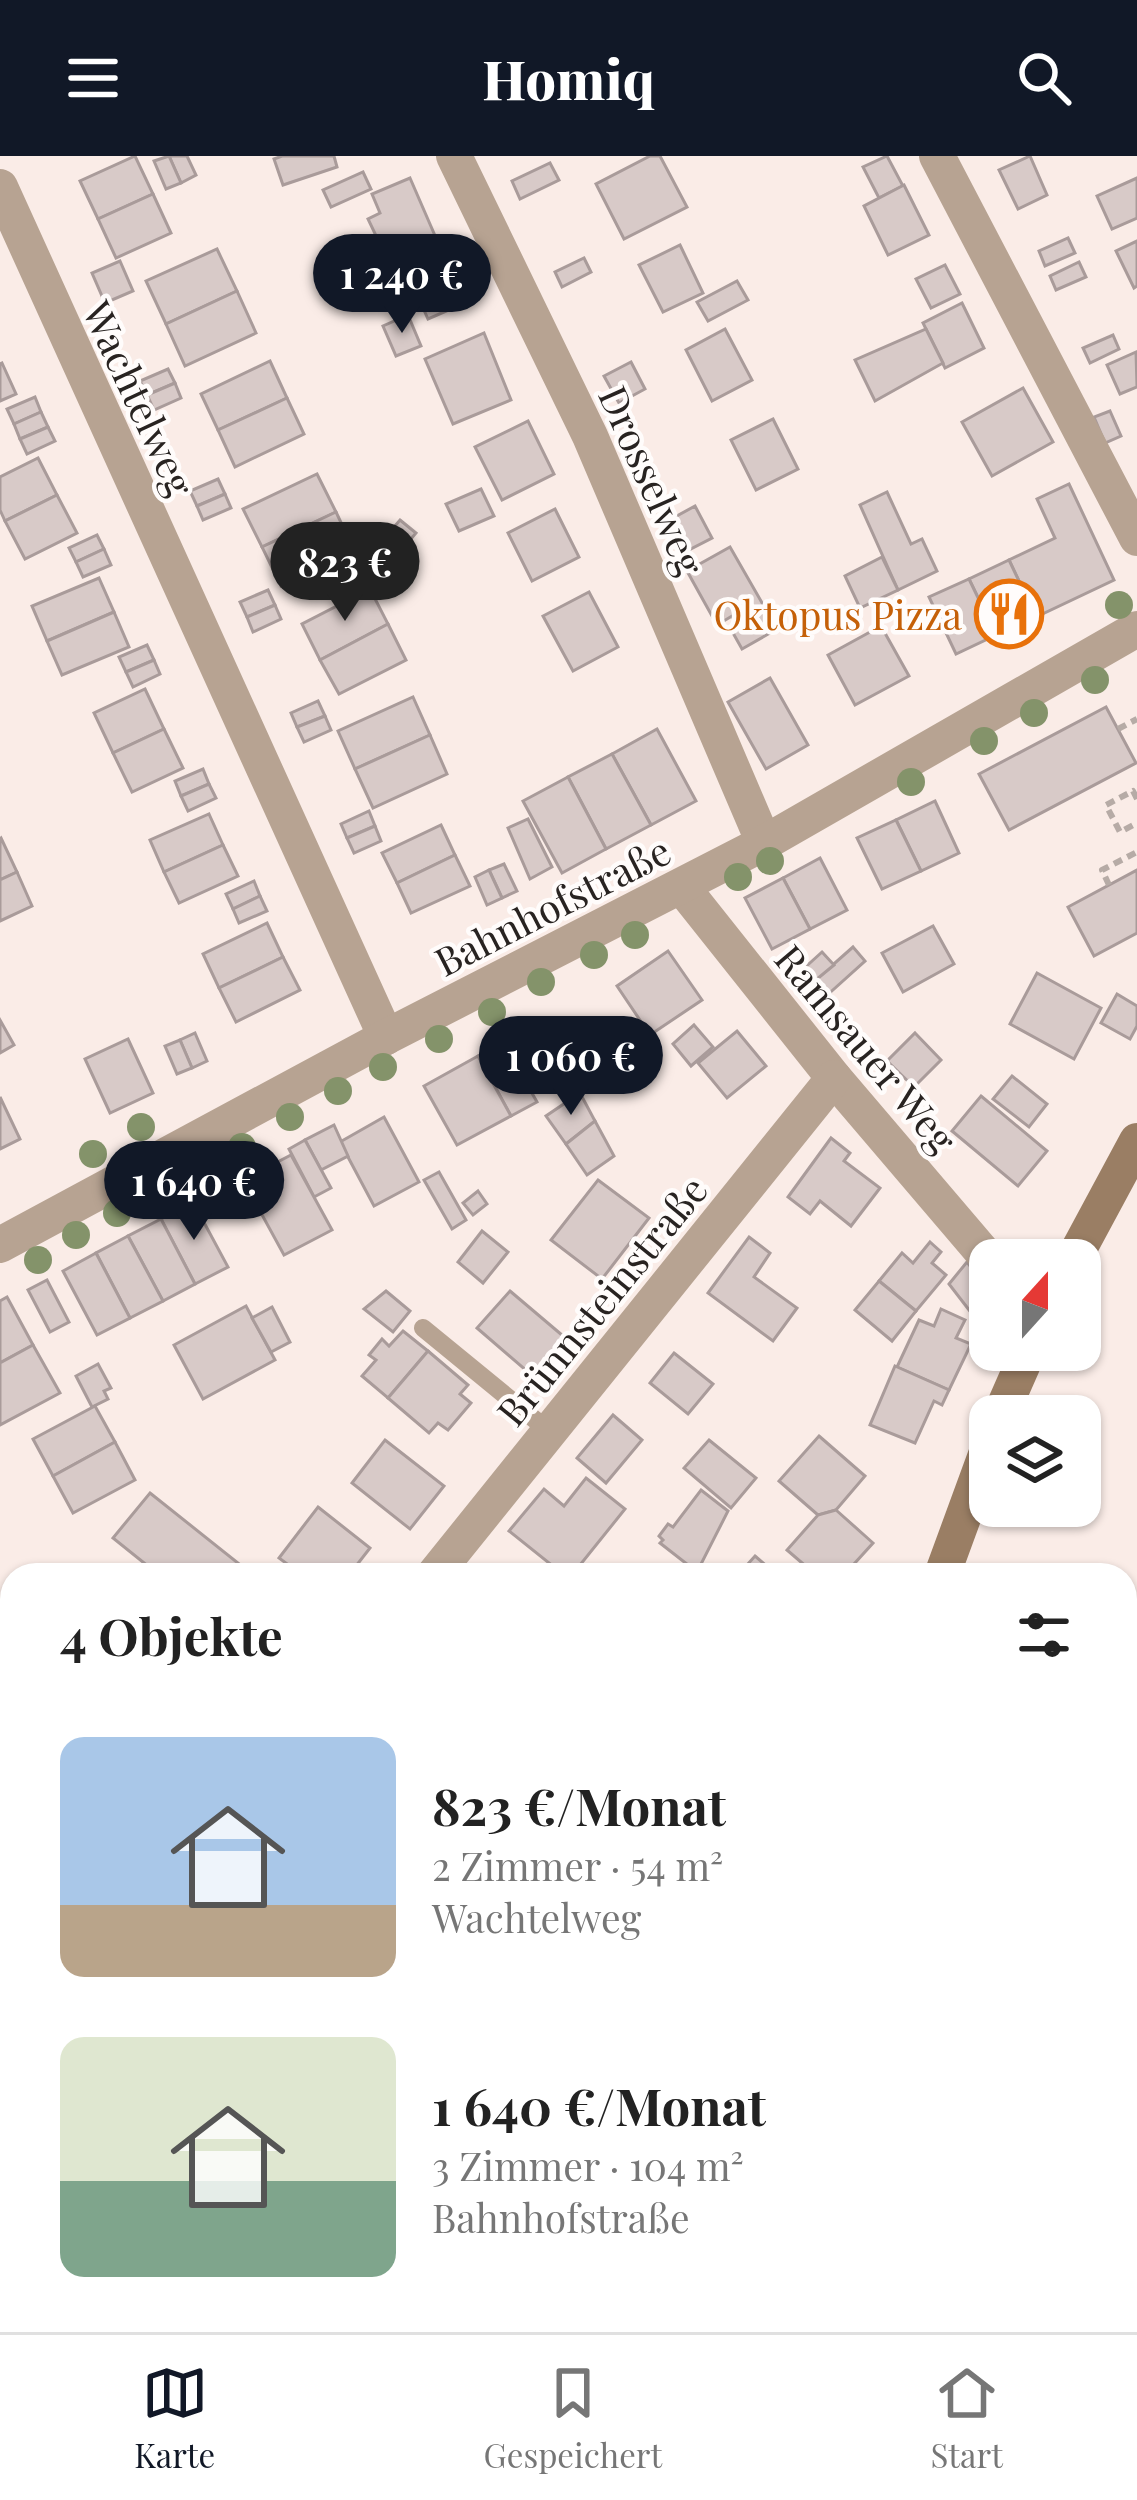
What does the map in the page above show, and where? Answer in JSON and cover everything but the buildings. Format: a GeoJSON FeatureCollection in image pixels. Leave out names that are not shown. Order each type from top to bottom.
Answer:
{"type":"FeatureCollection","features":[{"type":"Feature","properties":{"kind":"street","name":"Drosselweg"},"geometry":{"type":"LineString","coordinates":[[454,156],[590,436],[764,843]]}},
{"type":"Feature","properties":{"kind":"street"},"geometry":{"type":"LineString","coordinates":[[937,156],[1137,538]]}},
{"type":"Feature","properties":{"kind":"street","name":"Wachtelweg"},"geometry":{"type":"LineString","coordinates":[[0,187],[386,1037]]}},
{"type":"Feature","properties":{"kind":"street","name":"Bahnhofstraße"},"geometry":{"type":"LineString","coordinates":[[0,1245],[386,1037],[764,843],[1137,629]]}},
{"type":"Feature","properties":{"kind":"street","name":"Ramsauer Weg"},"geometry":{"type":"LineString","coordinates":[[682,887],[834,1078],[971,1239]]}},
{"type":"Feature","properties":{"kind":"street","name":"Brünnsteinstraße"},"geometry":{"type":"LineString","coordinates":[[444,1563],[834,1078]]}},
{"type":"Feature","properties":{"kind":"street"},"geometry":{"type":"LineString","coordinates":[[1084,1239],[1137,1141]]}},
{"type":"Feature","properties":{"kind":"street"},"geometry":{"type":"LineString","coordinates":[[946,1563],[969,1501]]}},
{"type":"Feature","properties":{"kind":"lane"},"geometry":{"type":"LineString","coordinates":[[423,1328],[550,1432]]}},
{"type":"Feature","properties":{"kind":"path"},"geometry":{"type":"LineString","coordinates":[[1118,729],[1137,719]]}},
{"type":"Feature","properties":{"kind":"path"},"geometry":{"type":"LineString","coordinates":[[1136,825],[1120,832],[1106,805],[1132,790],[1137,799]]}},
{"type":"Feature","properties":{"kind":"path"},"geometry":{"type":"LineString","coordinates":[[1109,885],[1102,871],[1137,852]]}},
{"type":"Feature","properties":{"kind":"place","name":"Oktopus Pizza"},"geometry":{"type":"Point","coordinates":[1009,614]}}]}
